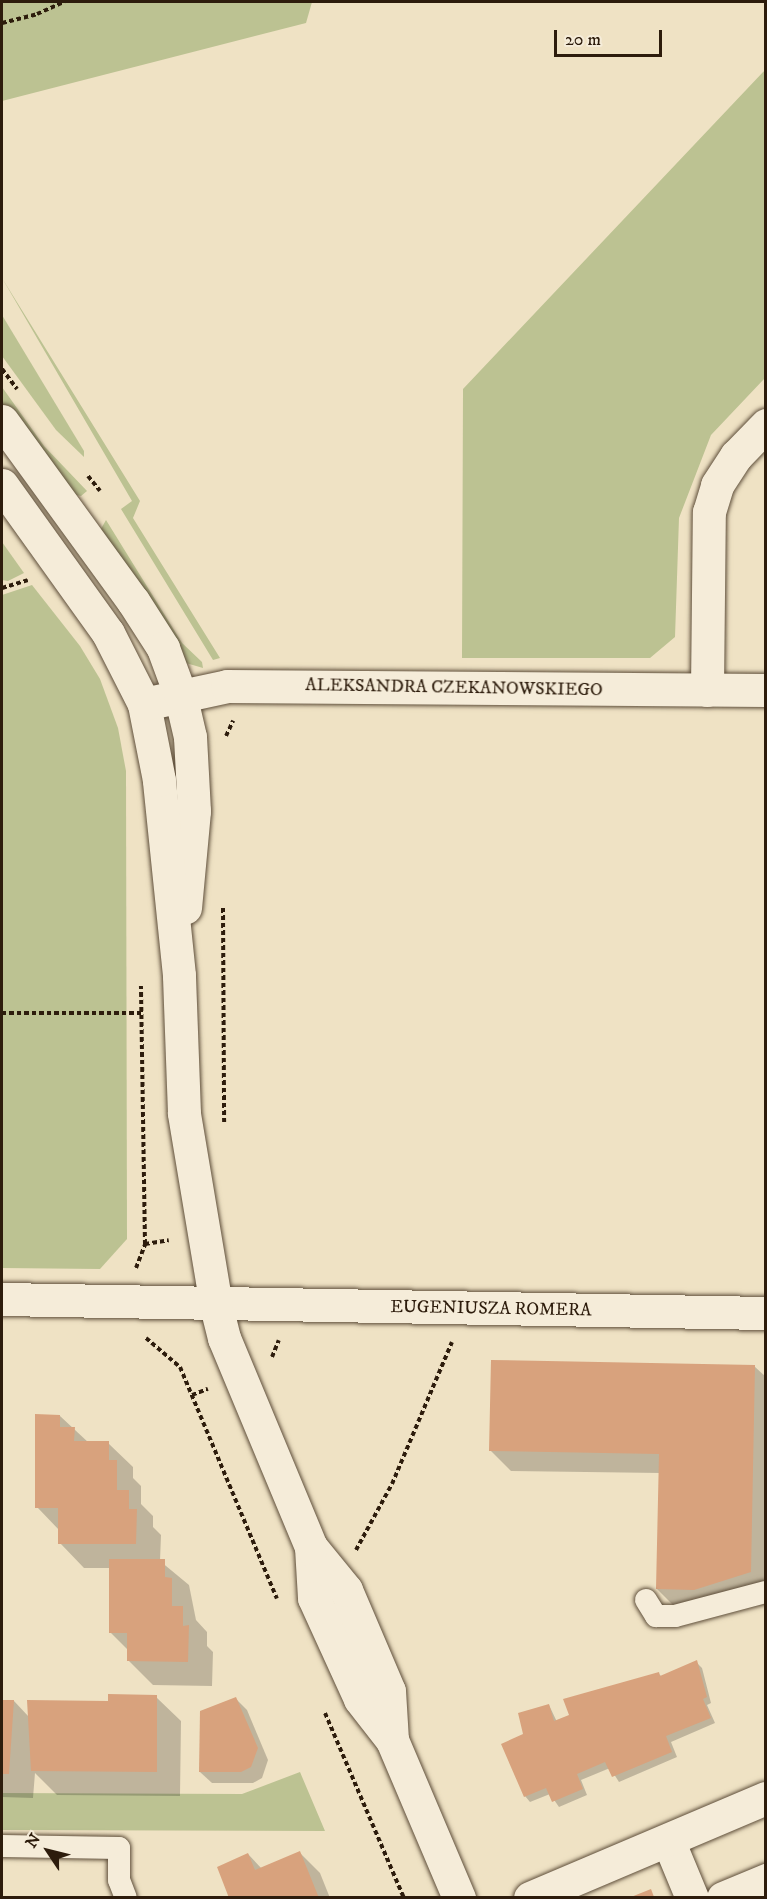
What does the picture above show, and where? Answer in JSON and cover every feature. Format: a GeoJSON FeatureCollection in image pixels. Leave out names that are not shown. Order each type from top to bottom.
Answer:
{"type":"FeatureCollection","features":[{"type":"Feature","properties":{"kind":"street"},"geometry":{"type":"LineString","coordinates":[[2,420],[133,601],[163,648],[180,694],[190,737],[194,811],[179,975]]}},
{"type":"Feature","properties":{"kind":"street"},"geometry":{"type":"LineString","coordinates":[[707,690],[709,512],[717,485],[736,456],[765,425]]}},
{"type":"Feature","properties":{"kind":"street"},"geometry":{"type":"LineString","coordinates":[[2,486],[108,633],[127,665],[144,704],[159,780],[179,975],[184,1113],[216,1305],[224,1338],[311,1547],[314,1598],[360,1699],[393,1740],[459,1898]]}},
{"type":"Feature","properties":{"kind":"street","name":"ALEKSANDRA CZEKANOWSKIEGO"},"geometry":{"type":"LineString","coordinates":[[144,704],[180,694],[227,686],[765,690]]}},
{"type":"Feature","properties":{"kind":"street","name":"EUGENIUSZA ROMERA"},"geometry":{"type":"LineString","coordinates":[[2,1299],[216,1305],[765,1313]]}},
{"type":"Feature","properties":{"kind":"street"},"geometry":{"type":"LineString","coordinates":[[530,1898],[765,1798]]}},
{"type":"Feature","properties":{"kind":"street"},"geometry":{"type":"LineString","coordinates":[[668,1840],[692,1898]]}},
{"type":"Feature","properties":{"kind":"street"},"geometry":{"type":"LineString","coordinates":[[723,1898],[765,1880]]}},
{"type":"Feature","properties":{"kind":"lane"},"geometry":{"type":"LineString","coordinates":[[646,1600],[656,1616],[675,1616],[765,1592]]}},
{"type":"Feature","properties":{"kind":"lane"},"geometry":{"type":"LineString","coordinates":[[2,1846],[119,1848],[119,1880],[126,1898]]}},
{"type":"Feature","properties":{"kind":"path"},"geometry":{"type":"LineString","coordinates":[[2,23],[37,14],[64,2]]}},
{"type":"Feature","properties":{"kind":"path"},"geometry":{"type":"LineString","coordinates":[[2,588],[19,585],[38,572]]}},
{"type":"Feature","properties":{"kind":"path"},"geometry":{"type":"LineString","coordinates":[[223,900],[224,1127]]}},
{"type":"Feature","properties":{"kind":"path"},"geometry":{"type":"LineString","coordinates":[[136,1277],[145,1244],[141,978]]}},
{"type":"Feature","properties":{"kind":"path"},"geometry":{"type":"LineString","coordinates":[[2,1013],[142,1012]]}},
{"type":"Feature","properties":{"kind":"path"},"geometry":{"type":"LineString","coordinates":[[273,1364],[272,1354],[284,1333]]}},
{"type":"Feature","properties":{"kind":"path"},"geometry":{"type":"LineString","coordinates":[[353,1556],[392,1484],[454,1337]]}},
{"type":"Feature","properties":{"kind":"green space"},"geometry":{"type":"Polygon","coordinates":[[[2,2],[312,2],[306,23],[2,101],[2,2]]]}},
{"type":"Feature","properties":{"kind":"green space"},"geometry":{"type":"Polygon","coordinates":[[[765,70],[765,378],[711,435],[679,518],[675,637],[650,658],[462,658],[463,389],[765,70]]]}},
{"type":"Feature","properties":{"kind":"green space"},"geometry":{"type":"Polygon","coordinates":[[[2,278],[140,501],[133,518],[220,658],[213,660],[121,509],[132,501],[2,278]]]}},
{"type":"Feature","properties":{"kind":"green space"},"geometry":{"type":"Polygon","coordinates":[[[2,315],[84,451],[84,457],[56,430],[2,356],[2,315]]]}},
{"type":"Feature","properties":{"kind":"green space"},"geometry":{"type":"Polygon","coordinates":[[[2,387],[44,446],[87,491],[81,496],[66,493],[2,405],[2,387]]]}},
{"type":"Feature","properties":{"kind":"green space"},"geometry":{"type":"Polygon","coordinates":[[[106,520],[182,643],[202,662],[203,668],[186,663],[97,536],[106,520]]]}},
{"type":"Feature","properties":{"kind":"green space"},"geometry":{"type":"Polygon","coordinates":[[[2,542],[24,573],[8,581],[2,580],[2,542]]]}},
{"type":"Feature","properties":{"kind":"green space"},"geometry":{"type":"Polygon","coordinates":[[[32,585],[80,646],[100,679],[118,728],[126,771],[127,1239],[100,1269],[2,1268],[2,595],[32,585]]]}},
{"type":"Feature","properties":{"kind":"green space"},"geometry":{"type":"Polygon","coordinates":[[[300,1772],[325,1831],[2,1830],[2,1793],[242,1794],[300,1772]]]}},
{"type":"Feature","properties":{"kind":"building"},"geometry":{"type":"Polygon","coordinates":[[[491,1360],[755,1365],[751,1572],[694,1590],[656,1589],[659,1454],[489,1451],[491,1360]]]}},
{"type":"Feature","properties":{"kind":"building"},"geometry":{"type":"Polygon","coordinates":[[[35,1414],[60,1415],[60,1427],[75,1427],[74,1441],[109,1441],[109,1460],[117,1460],[117,1490],[129,1490],[129,1509],[137,1509],[136,1544],[58,1544],[58,1508],[35,1508],[35,1414]]]}},
{"type":"Feature","properties":{"kind":"building"},"geometry":{"type":"Polygon","coordinates":[[[109,1559],[165,1559],[165,1577],[172,1578],[172,1606],[183,1606],[183,1626],[189,1625],[188,1662],[127,1661],[127,1633],[109,1633],[109,1559]]]}},
{"type":"Feature","properties":{"kind":"building"},"geometry":{"type":"Polygon","coordinates":[[[697,1660],[707,1697],[703,1699],[711,1718],[666,1736],[672,1752],[612,1777],[605,1762],[577,1774],[583,1789],[552,1802],[546,1788],[524,1797],[501,1744],[523,1734],[518,1713],[549,1704],[554,1721],[569,1715],[563,1699],[659,1672],[660,1676],[697,1660]]]}},
{"type":"Feature","properties":{"kind":"building"},"geometry":{"type":"Polygon","coordinates":[[[108,1694],[157,1695],[157,1772],[31,1771],[27,1700],[108,1701],[108,1694]]]}},
{"type":"Feature","properties":{"kind":"building"},"geometry":{"type":"Polygon","coordinates":[[[236,1697],[258,1748],[251,1767],[241,1772],[199,1772],[200,1711],[236,1697]]]}},
{"type":"Feature","properties":{"kind":"building"},"geometry":{"type":"Polygon","coordinates":[[[2,1700],[14,1700],[9,1774],[2,1774],[2,1700]]]}},
{"type":"Feature","properties":{"kind":"building"},"geometry":{"type":"Polygon","coordinates":[[[300,1851],[319,1898],[229,1898],[217,1867],[248,1853],[255,1870],[300,1851]]]}},
{"type":"Feature","properties":{"kind":"building"},"geometry":{"type":"Polygon","coordinates":[[[651,1889],[654,1897],[631,1897],[651,1889]]]}}]}
